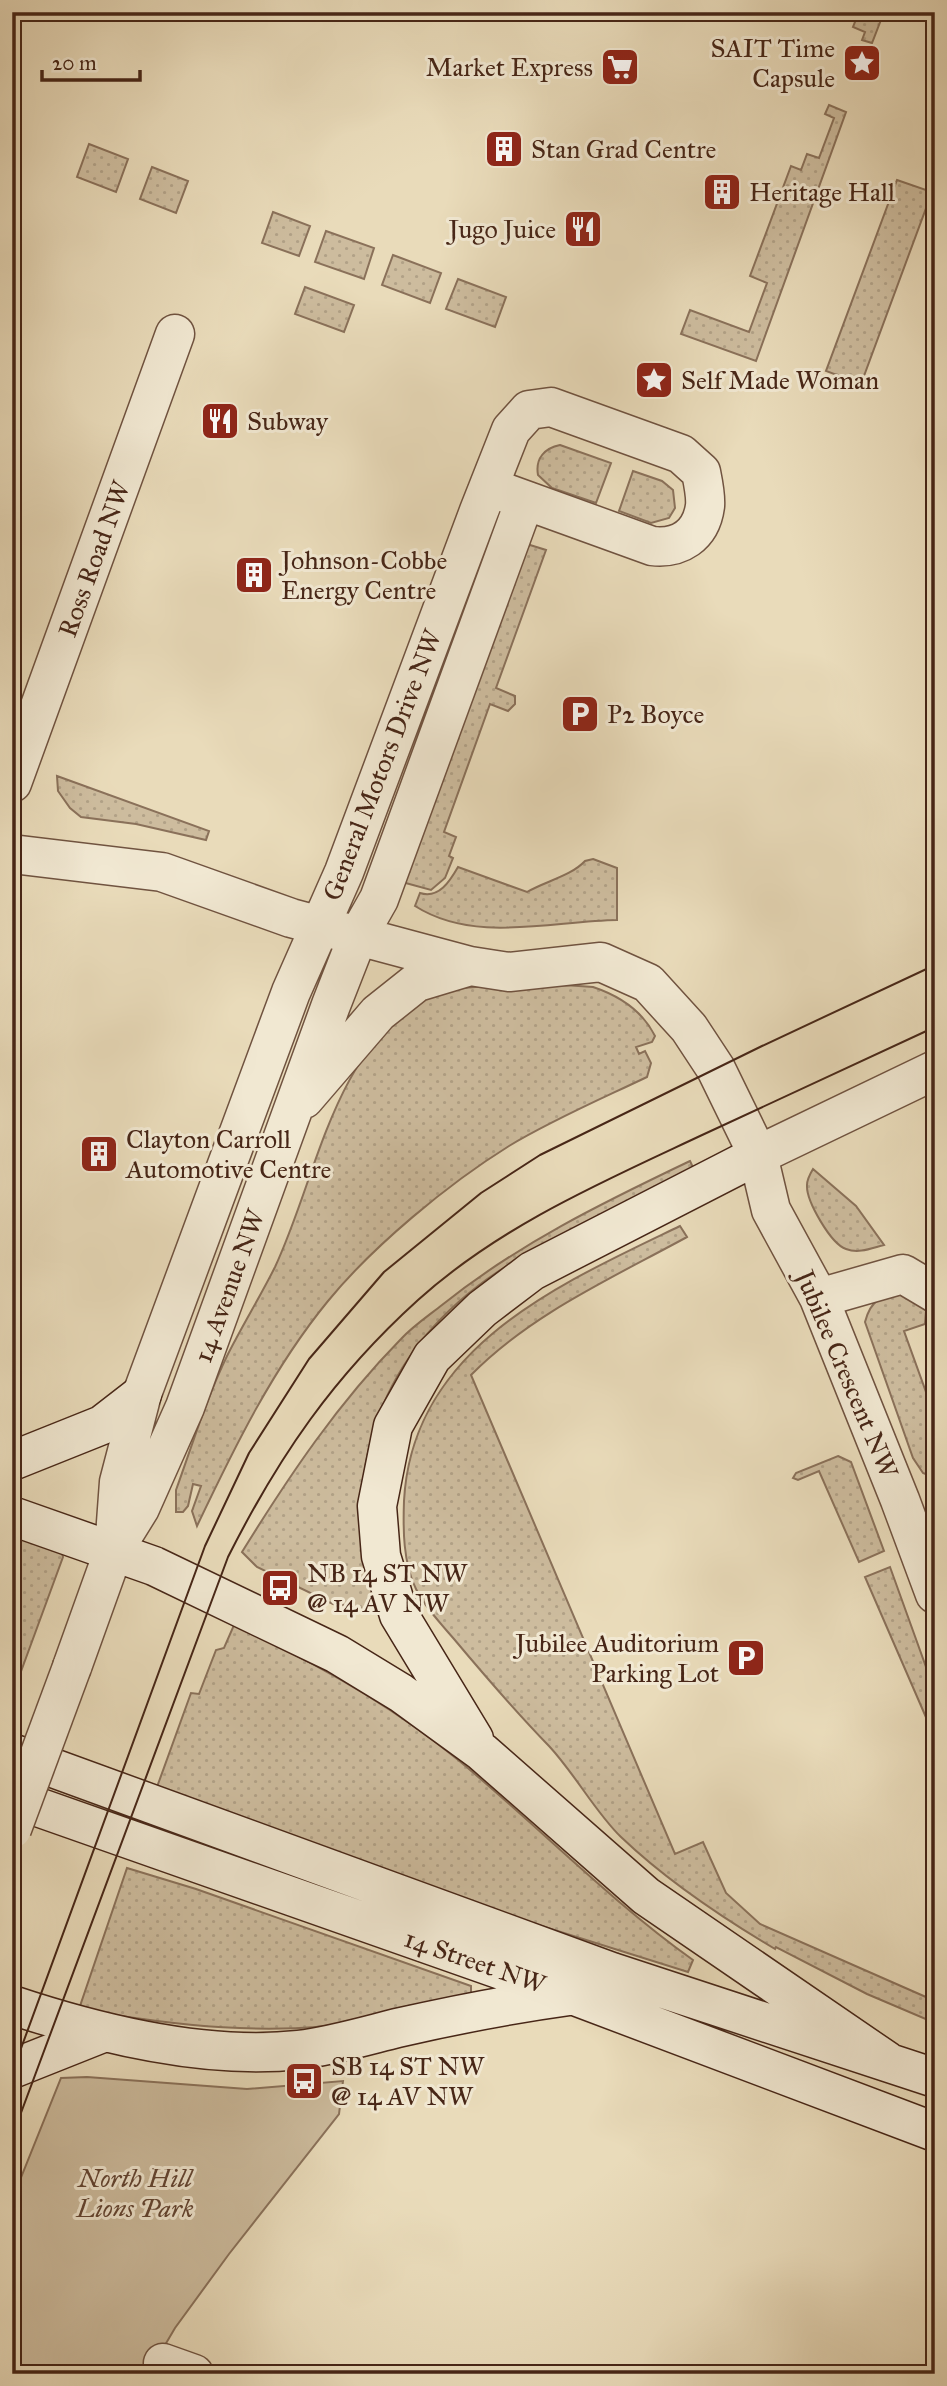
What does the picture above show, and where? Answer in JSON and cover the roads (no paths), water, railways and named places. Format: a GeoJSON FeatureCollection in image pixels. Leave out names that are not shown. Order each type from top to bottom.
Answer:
{"type":"FeatureCollection","features":[{"type":"Feature","properties":{"kind":"street","name":"Ross Road NW"},"geometry":{"type":"LineString","coordinates":[[12,783],[175,334]]}},
{"type":"Feature","properties":{"kind":"street","name":"General Motors Drive NW"},"geometry":{"type":"LineString","coordinates":[[318,926],[344,872],[489,486],[511,430],[528,410],[551,407],[681,454],[701,472],[705,507],[698,526],[687,540],[671,548],[652,545],[489,486]]}},
{"type":"Feature","properties":{"kind":"street","name":"General Motors Drive NW"},"geometry":{"type":"LineString","coordinates":[[358,936],[379,899],[525,500]]}},
{"type":"Feature","properties":{"kind":"street","name":"Jubilee Crescent NW"},"geometry":{"type":"LineString","coordinates":[[12,854],[162,872],[318,926],[470,966],[509,971],[601,962],[648,983],[689,1028],[716,1069],[758,1155],[771,1210],[819,1298],[919,1503],[935,1594]]}},
{"type":"Feature","properties":{"kind":"street","name":"14 Avenue NW"},"geometry":{"type":"LineString","coordinates":[[114,1550],[119,1482],[142,1394],[318,926]]}},
{"type":"Feature","properties":{"kind":"street","name":"14 Avenue NW"},"geometry":{"type":"LineString","coordinates":[[12,1829],[114,1550],[140,1508],[185,1407],[358,936]]}},
{"type":"Feature","properties":{"kind":"street"},"geometry":{"type":"LineString","coordinates":[[291,1114],[378,1013],[417,982],[470,966]]}},
{"type":"Feature","properties":{"kind":"street"},"geometry":{"type":"LineString","coordinates":[[482,1752],[399,1615],[381,1556],[377,1506],[393,1426],[432,1357],[482,1309],[532,1271],[758,1155],[935,1070]]}},
{"type":"Feature","properties":{"kind":"street"},"geometry":{"type":"LineString","coordinates":[[819,1298],[903,1274],[935,1293]]}},
{"type":"Feature","properties":{"kind":"street"},"geometry":{"type":"LineString","coordinates":[[12,1461],[102,1425],[142,1394]]}},
{"type":"Feature","properties":{"kind":"street"},"geometry":{"type":"LineString","coordinates":[[12,1516],[114,1550],[236,1603],[337,1654],[401,1693],[482,1752],[646,1896],[887,2061]]}},
{"type":"Feature","properties":{"kind":"street","name":"14 Street NW"},"geometry":{"type":"LineString","coordinates":[[12,1754],[612,1972],[935,2078]]}},
{"type":"Feature","properties":{"kind":"street","name":"14 Street NW"},"geometry":{"type":"LineString","coordinates":[[12,1798],[575,1996],[935,2132]]}},
{"type":"Feature","properties":{"kind":"street"},"geometry":{"type":"LineString","coordinates":[[12,2006],[105,2032],[235,2051],[299,2050],[493,2007],[575,1996]]}},
{"type":"Feature","properties":{"kind":"street"},"geometry":{"type":"LineString","coordinates":[[12,2069],[35,2057],[105,2032]]}},
{"type":"Feature","properties":{"kind":"tram line"},"geometry":{"type":"LineString","coordinates":[[12,2073],[205,1546],[249,1453],[309,1359],[384,1272],[481,1193],[540,1155],[935,965]]}},
{"type":"Feature","properties":{"kind":"tram line"},"geometry":{"type":"LineString","coordinates":[[12,2137],[228,1557],[267,1485],[334,1389],[360,1358],[418,1300],[450,1274],[517,1228],[626,1171],[935,1027]]}},
{"type":"Feature","properties":{"kind":"place","name":"SAIT Time Capsule"},"geometry":{"type":"Point","coordinates":[862,63]}},
{"type":"Feature","properties":{"kind":"place","name":"Market Express"},"geometry":{"type":"Point","coordinates":[620,67]}},
{"type":"Feature","properties":{"kind":"place","name":"Stan Grad Centre"},"geometry":{"type":"Point","coordinates":[504,149]}},
{"type":"Feature","properties":{"kind":"place","name":"Heritage Hall"},"geometry":{"type":"Point","coordinates":[722,192]}},
{"type":"Feature","properties":{"kind":"place","name":"Jugo Juice"},"geometry":{"type":"Point","coordinates":[583,229]}},
{"type":"Feature","properties":{"kind":"place","name":"Self Made Woman"},"geometry":{"type":"Point","coordinates":[654,380]}},
{"type":"Feature","properties":{"kind":"place","name":"Subway"},"geometry":{"type":"Point","coordinates":[220,421]}},
{"type":"Feature","properties":{"kind":"place","name":"Johnson-Cobbe Energy Centre"},"geometry":{"type":"Point","coordinates":[254,575]}},
{"type":"Feature","properties":{"kind":"place","name":"P2 Boyce"},"geometry":{"type":"Point","coordinates":[580,714]}},
{"type":"Feature","properties":{"kind":"place","name":"Clayton Carroll Automotive Centre"},"geometry":{"type":"Point","coordinates":[99,1154]}},
{"type":"Feature","properties":{"kind":"place","name":"NB 14 ST NW @ 14 AV NW"},"geometry":{"type":"Point","coordinates":[280,1588]}},
{"type":"Feature","properties":{"kind":"place","name":"Jubilee Auditorium Parking Lot"},"geometry":{"type":"Point","coordinates":[746,1658]}},
{"type":"Feature","properties":{"kind":"place","name":"SB 14 ST NW @ 14 AV NW"},"geometry":{"type":"Point","coordinates":[304,2081]}},
{"type":"Feature","properties":{"kind":"park label","name":"North Hill Lions Park"},"geometry":{"type":"Point","coordinates":[135,2193]}}]}
